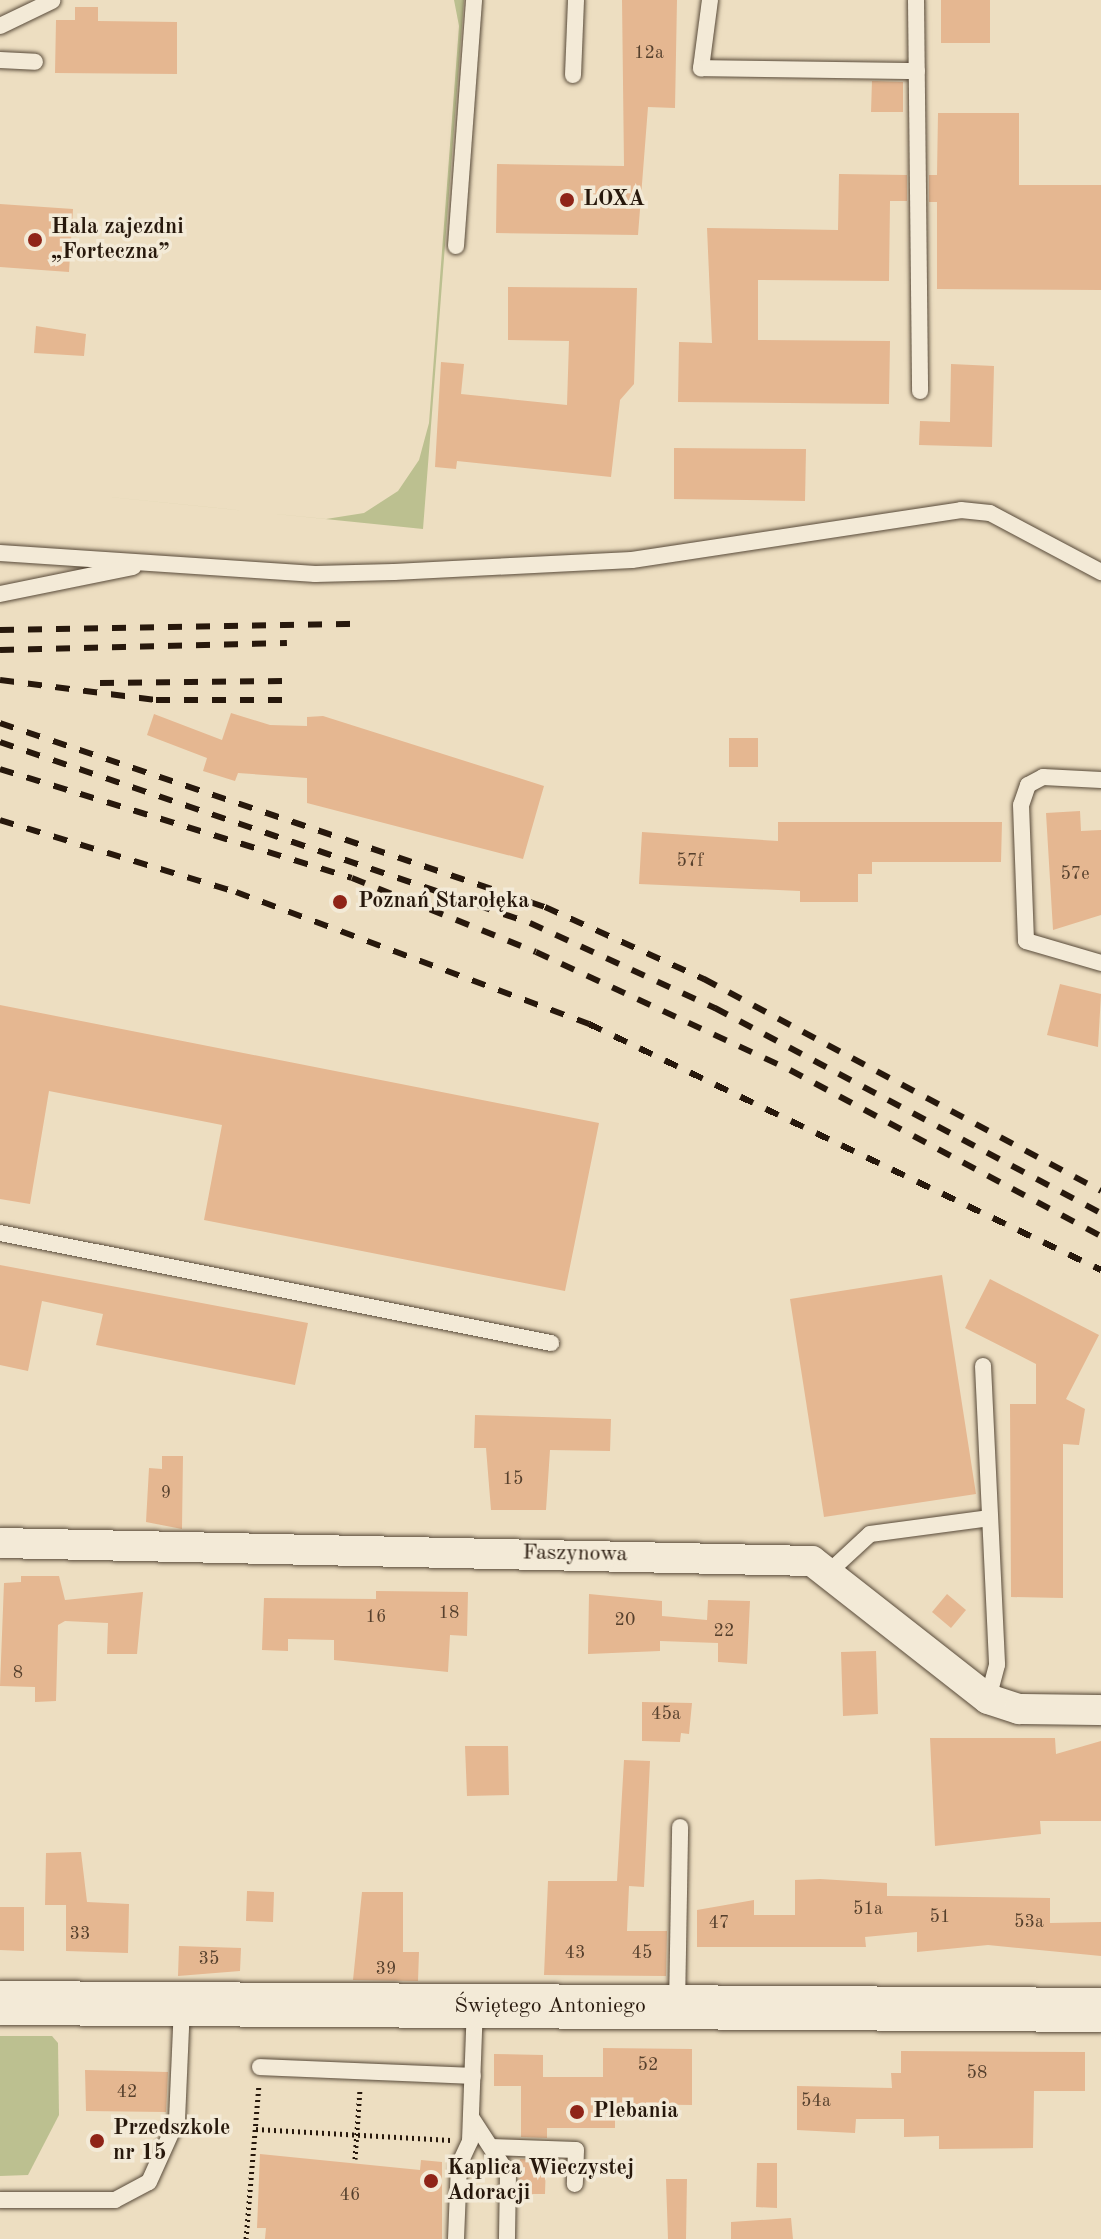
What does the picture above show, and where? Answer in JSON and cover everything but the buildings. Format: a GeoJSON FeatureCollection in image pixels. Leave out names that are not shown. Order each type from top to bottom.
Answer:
{"type":"FeatureCollection","features":[{"type":"Feature","properties":{"kind":"street","name":"Faszynowa"},"geometry":{"type":"LineString","coordinates":[[0,1543],[782,1558],[830,1571],[988,1699],[1019,1709],[1101,1710]]}},
{"type":"Feature","properties":{"kind":"street","name":"Świętego Antoniego"},"geometry":{"type":"LineString","coordinates":[[0,2003],[1101,2010]]}},
{"type":"Feature","properties":{"kind":"lane"},"geometry":{"type":"LineString","coordinates":[[456,246],[474,0]]}},
{"type":"Feature","properties":{"kind":"lane"},"geometry":{"type":"LineString","coordinates":[[573,75],[576,0]]}},
{"type":"Feature","properties":{"kind":"lane"},"geometry":{"type":"LineString","coordinates":[[710,0],[701,68],[917,71]]}},
{"type":"Feature","properties":{"kind":"lane"},"geometry":{"type":"LineString","coordinates":[[916,0],[920,391]]}},
{"type":"Feature","properties":{"kind":"lane"},"geometry":{"type":"LineString","coordinates":[[0,26],[52,1]]}},
{"type":"Feature","properties":{"kind":"lane"},"geometry":{"type":"LineString","coordinates":[[0,60],[35,62]]}},
{"type":"Feature","properties":{"kind":"lane"},"geometry":{"type":"LineString","coordinates":[[0,553],[142,565],[315,574],[632,560],[961,510],[990,513],[1101,572]]}},
{"type":"Feature","properties":{"kind":"lane"},"geometry":{"type":"LineString","coordinates":[[0,594],[142,565]]}},
{"type":"Feature","properties":{"kind":"lane"},"geometry":{"type":"LineString","coordinates":[[1101,780],[1043,777],[1028,785],[1021,805],[1026,941],[1101,963]]}},
{"type":"Feature","properties":{"kind":"lane"},"geometry":{"type":"LineString","coordinates":[[0,1233],[551,1343]]}},
{"type":"Feature","properties":{"kind":"lane"},"geometry":{"type":"LineString","coordinates":[[983,1366],[997,1665],[988,1699]]}},
{"type":"Feature","properties":{"kind":"lane"},"geometry":{"type":"LineString","coordinates":[[830,1571],[870,1534],[990,1518]]}},
{"type":"Feature","properties":{"kind":"lane"},"geometry":{"type":"LineString","coordinates":[[677,2008],[680,1827]]}},
{"type":"Feature","properties":{"kind":"lane"},"geometry":{"type":"LineString","coordinates":[[0,2200],[115,2200],[149,2182],[177,2120],[182,2004]]}},
{"type":"Feature","properties":{"kind":"lane"},"geometry":{"type":"LineString","coordinates":[[456,2239],[459,2165],[470,2141],[475,2006]]}},
{"type":"Feature","properties":{"kind":"lane"},"geometry":{"type":"LineString","coordinates":[[260,2067],[473,2076]]}},
{"type":"Feature","properties":{"kind":"lane"},"geometry":{"type":"LineString","coordinates":[[471,2117],[508,2174],[507,2239]]}},
{"type":"Feature","properties":{"kind":"lane"},"geometry":{"type":"LineString","coordinates":[[491,2147],[576,2150],[575,2184]]}},
{"type":"Feature","properties":{"kind":"path"},"geometry":{"type":"LineString","coordinates":[[246,2239],[260,2067]]}},
{"type":"Feature","properties":{"kind":"path"},"geometry":{"type":"LineString","coordinates":[[256,2129],[470,2141]]}},
{"type":"Feature","properties":{"kind":"path"},"geometry":{"type":"LineString","coordinates":[[249,2208],[258,2208]]}},
{"type":"Feature","properties":{"kind":"green space"},"geometry":{"type":"Polygon","coordinates":[[[454,0],[464,0],[423,529],[31,489],[326,519],[364,513],[398,491],[419,460],[429,423],[459,26],[454,0]]]}},
{"type":"Feature","properties":{"kind":"green space"},"geometry":{"type":"Polygon","coordinates":[[[0,2036],[52,2036],[58,2043],[59,2115],[28,2175],[0,2176],[0,2036]]]}},
{"type":"Feature","properties":{"kind":"railway"},"geometry":{"type":"LineString","coordinates":[[0,630],[361,624]]}},
{"type":"Feature","properties":{"kind":"railway"},"geometry":{"type":"LineString","coordinates":[[0,650],[287,643]]}},
{"type":"Feature","properties":{"kind":"railway"},"geometry":{"type":"LineString","coordinates":[[0,680],[156,700],[282,700]]}},
{"type":"Feature","properties":{"kind":"railway"},"geometry":{"type":"LineString","coordinates":[[100,683],[282,681]]}},
{"type":"Feature","properties":{"kind":"railway"},"geometry":{"type":"LineString","coordinates":[[0,723],[545,907],[704,979],[1101,1191]]}},
{"type":"Feature","properties":{"kind":"railway"},"geometry":{"type":"LineString","coordinates":[[0,742],[530,923],[715,1008],[1101,1213]]}},
{"type":"Feature","properties":{"kind":"railway"},"geometry":{"type":"LineString","coordinates":[[0,769],[352,878],[536,952],[790,1070],[1101,1236]]}},
{"type":"Feature","properties":{"kind":"railway"},"geometry":{"type":"LineString","coordinates":[[0,820],[236,892],[589,1024],[1101,1270]]}},
{"type":"Feature","properties":{"kind":"place","name":"LOXA"},"geometry":{"type":"Point","coordinates":[567,200]}},
{"type":"Feature","properties":{"kind":"place","name":"Hala zajezdni „Forteczna”"},"geometry":{"type":"Point","coordinates":[35,240]}},
{"type":"Feature","properties":{"kind":"place","name":"Poznań Starołęka"},"geometry":{"type":"Point","coordinates":[340,902]}},
{"type":"Feature","properties":{"kind":"place","name":"Plebania"},"geometry":{"type":"Point","coordinates":[577,2112]}},
{"type":"Feature","properties":{"kind":"place","name":"Przedszkole nr 15"},"geometry":{"type":"Point","coordinates":[97,2141]}},
{"type":"Feature","properties":{"kind":"place","name":"Kaplica Wieczystej Adoracji"},"geometry":{"type":"Point","coordinates":[431,2181]}}]}
